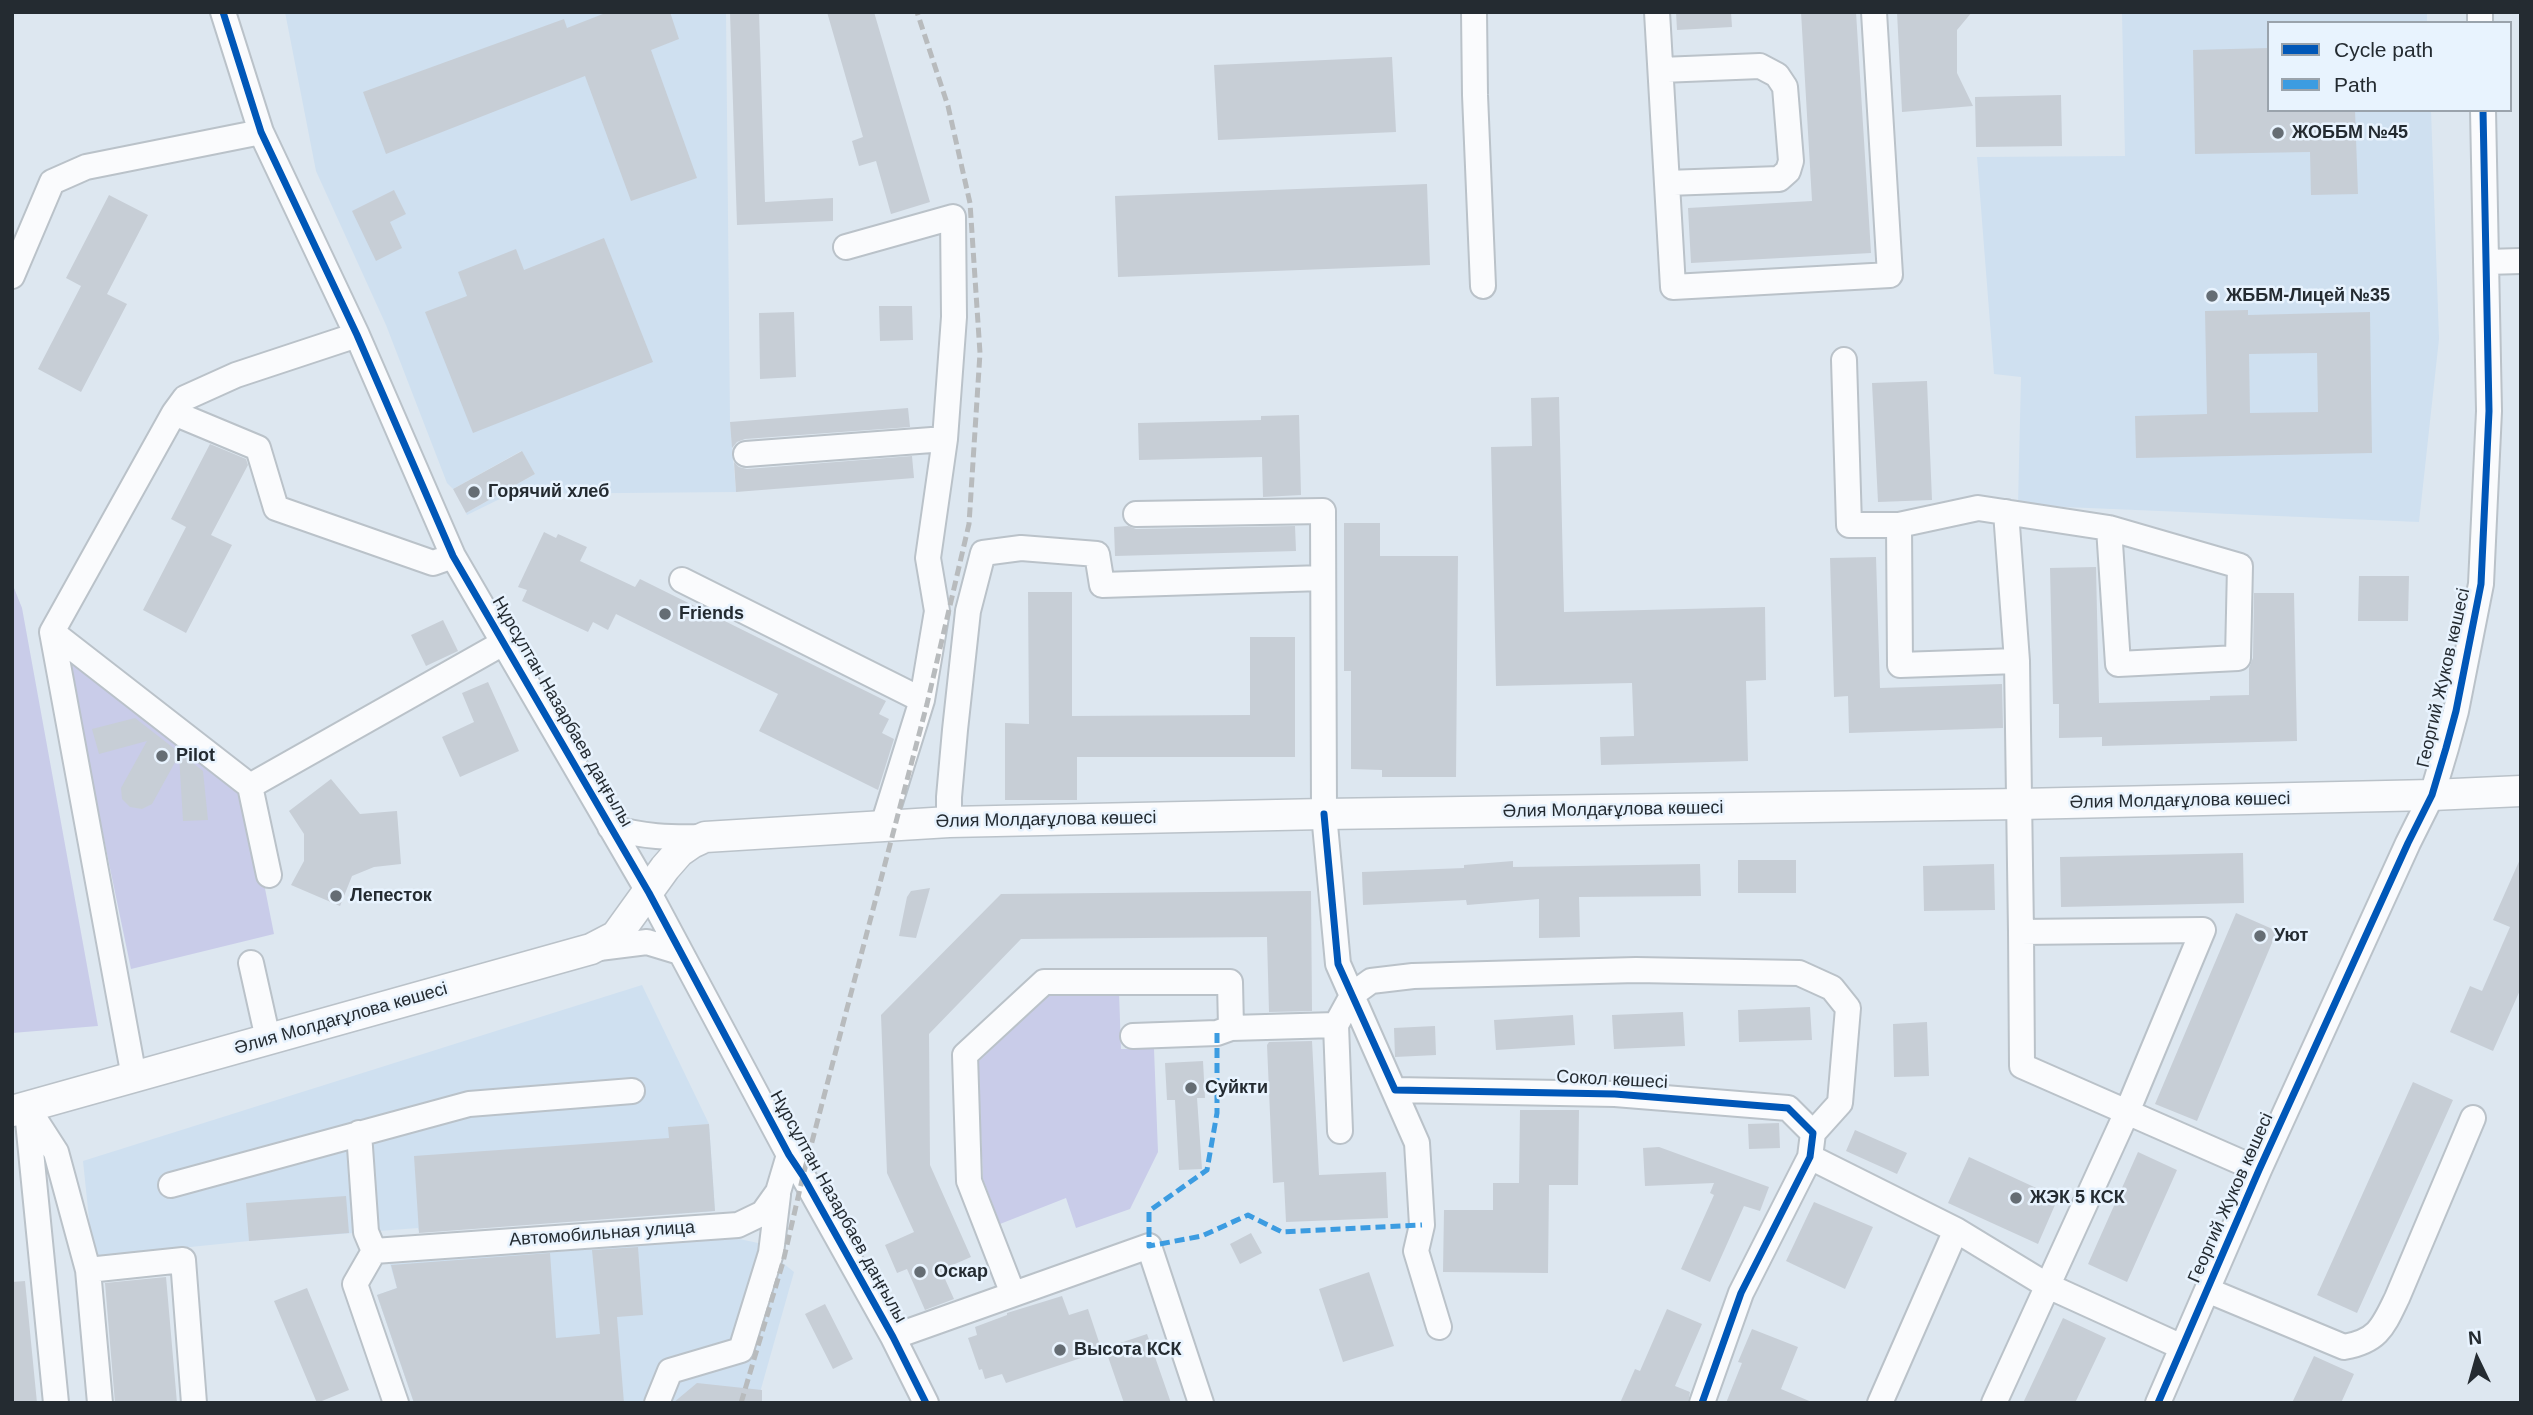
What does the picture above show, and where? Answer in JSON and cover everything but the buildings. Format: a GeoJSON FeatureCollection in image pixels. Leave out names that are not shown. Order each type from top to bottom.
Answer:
{"type":"FeatureCollection","features":[{"type":"Feature","properties":{"kind":"main road","name":"Әлия Молдағұлова көшесі"},"geometry":{"type":"LineString","coordinates":[[20,1109],[591,949],[616,936],[679,852],[692,842],[705,837],[949,822],[2020,804],[2521,791]]}},
{"type":"Feature","properties":{"kind":"street","name":"Нұрсұлтан Назарбаев даңғылы"},"geometry":{"type":"LineString","coordinates":[[223,12],[261,132],[357,335],[453,556],[649,893],[789,1155],[893,1337],[926,1403]]}},
{"type":"Feature","properties":{"kind":"street"},"geometry":{"type":"LineString","coordinates":[[1474,12],[1483,286]]}},
{"type":"Feature","properties":{"kind":"street"},"geometry":{"type":"LineString","coordinates":[[1657,12],[1672,287],[1890,275],[1874,12]]}},
{"type":"Feature","properties":{"kind":"street"},"geometry":{"type":"LineString","coordinates":[[1661,70],[1760,66],[1777,75],[1784,87],[1791,161],[1788,171],[1779,179],[1667,183]]}},
{"type":"Feature","properties":{"kind":"street","name":"Георгий Жуков көшесі"},"geometry":{"type":"LineString","coordinates":[[2158,1403],[2259,1170],[2432,795],[2456,711],[2482,584],[2489,411],[2483,112]]}},
{"type":"Feature","properties":{"kind":"street"},"geometry":{"type":"LineString","coordinates":[[12,276],[52,182],[86,167],[261,132]]}},
{"type":"Feature","properties":{"kind":"street"},"geometry":{"type":"LineString","coordinates":[[846,247],[953,217],[954,317],[945,439],[928,558],[937,611],[922,700],[883,825]]}},
{"type":"Feature","properties":{"kind":"street"},"geometry":{"type":"LineString","coordinates":[[2486,262],[2521,261]]}},
{"type":"Feature","properties":{"kind":"street"},"geometry":{"type":"LineString","coordinates":[[134,1077],[52,632],[174,413],[186,398],[236,375],[357,335]]}},
{"type":"Feature","properties":{"kind":"street"},"geometry":{"type":"LineString","coordinates":[[1844,360],[1849,525],[1899,525],[1978,508],[2109,528],[2240,566],[2238,658],[2118,664],[2109,528]]}},
{"type":"Feature","properties":{"kind":"street"},"geometry":{"type":"LineString","coordinates":[[174,413],[258,448],[276,508],[433,563],[453,556]]}},
{"type":"Feature","properties":{"kind":"street"},"geometry":{"type":"LineString","coordinates":[[746,454],[945,439]]}},
{"type":"Feature","properties":{"kind":"street"},"geometry":{"type":"LineString","coordinates":[[1136,514],[1323,511],[1324,814],[1338,964],[1417,1143],[1422,1225],[1416,1251],[1439,1326]]}},
{"type":"Feature","properties":{"kind":"street"},"geometry":{"type":"LineString","coordinates":[[2006,512],[2017,661],[2022,1066],[2259,1170]]}},
{"type":"Feature","properties":{"kind":"street"},"geometry":{"type":"LineString","coordinates":[[1899,525],[1900,664],[2017,661]]}},
{"type":"Feature","properties":{"kind":"street"},"geometry":{"type":"LineString","coordinates":[[949,822],[951,770],[968,611],[983,553],[1021,548],[1097,554],[1102,585],[1323,578]]}},
{"type":"Feature","properties":{"kind":"street"},"geometry":{"type":"LineString","coordinates":[[682,580],[922,700]]}},
{"type":"Feature","properties":{"kind":"street"},"geometry":{"type":"LineString","coordinates":[[52,632],[250,786],[269,874]]}},
{"type":"Feature","properties":{"kind":"street"},"geometry":{"type":"LineString","coordinates":[[250,786],[503,643]]}},
{"type":"Feature","properties":{"kind":"street"},"geometry":{"type":"LineString","coordinates":[[610,827],[659,838],[705,837]]}},
{"type":"Feature","properties":{"kind":"street"},"geometry":{"type":"LineString","coordinates":[[1994,1403],[2127,1112],[2203,930],[2021,932]]}},
{"type":"Feature","properties":{"kind":"street"},"geometry":{"type":"LineString","coordinates":[[591,949],[647,943],[680,951]]}},
{"type":"Feature","properties":{"kind":"street"},"geometry":{"type":"LineString","coordinates":[[251,963],[268,1040]]}},
{"type":"Feature","properties":{"kind":"street"},"geometry":{"type":"LineString","coordinates":[[1340,1131],[1336,1024],[1353,994],[1371,981],[1413,976],[1636,970],[1799,973],[1832,988],[1848,1008],[1840,1103],[1811,1145],[1741,1293],[1702,1403]]}},
{"type":"Feature","properties":{"kind":"street"},"geometry":{"type":"LineString","coordinates":[[1013,1294],[969,1181],[965,1055],[1044,982],[1230,982],[1231,1028]]}},
{"type":"Feature","properties":{"kind":"street"},"geometry":{"type":"LineString","coordinates":[[1133,1036],[1217,1033],[1231,1028],[1336,1024]]}},
{"type":"Feature","properties":{"kind":"street","name":"Сокол көшесі"},"geometry":{"type":"LineString","coordinates":[[1395,1090],[1615,1094],[1788,1108],[1811,1145],[2048,1286],[2182,1348]]}},
{"type":"Feature","properties":{"kind":"street"},"geometry":{"type":"LineString","coordinates":[[171,1185],[470,1104],[632,1091]]}},
{"type":"Feature","properties":{"kind":"street"},"geometry":{"type":"LineString","coordinates":[[20,1109],[56,1152],[88,1270],[100,1403]]}},
{"type":"Feature","properties":{"kind":"street"},"geometry":{"type":"LineString","coordinates":[[20,1109],[56,1403]]}},
{"type":"Feature","properties":{"kind":"street"},"geometry":{"type":"LineString","coordinates":[[2207,1290],[2344,1347],[2363,1344],[2383,1327],[2473,1118]]}},
{"type":"Feature","properties":{"kind":"street"},"geometry":{"type":"LineString","coordinates":[[359,1133],[366,1232],[374,1251],[355,1284],[396,1403]]}},
{"type":"Feature","properties":{"kind":"street","name":"Автомобильная улица"},"geometry":{"type":"LineString","coordinates":[[374,1251],[738,1225],[763,1213],[778,1192],[789,1155]]}},
{"type":"Feature","properties":{"kind":"street"},"geometry":{"type":"LineString","coordinates":[[657,1403],[670,1371],[741,1350],[771,1254],[778,1192]]}},
{"type":"Feature","properties":{"kind":"street"},"geometry":{"type":"LineString","coordinates":[[1880,1403],[1956,1230]]}},
{"type":"Feature","properties":{"kind":"street"},"geometry":{"type":"LineString","coordinates":[[893,1337],[1149,1246],[1201,1403]]}},
{"type":"Feature","properties":{"kind":"street"},"geometry":{"type":"LineString","coordinates":[[88,1270],[183,1260],[194,1403]]}},
{"type":"Feature","properties":{"kind":"shaded area"},"geometry":{"type":"Polygon","coordinates":[[[285,12],[726,12],[730,422],[736,492],[510,494],[467,515],[466,513],[535,474],[521,451],[453,489],[447,483],[386,325],[316,171],[285,12]]]}},
{"type":"Feature","properties":{"kind":"shaded area","name":"ЖББМ-Лицей №35"},"geometry":{"type":"Polygon","coordinates":[[[2122,12],[2427,12],[2427,21],[2267,21],[2267,112],[2431,112],[2439,339],[2419,522],[2018,505],[2021,377],[1994,374],[1977,157],[2125,156],[2122,12]]]}},
{"type":"Feature","properties":{"kind":"shaded area"},"geometry":{"type":"Polygon","coordinates":[[[12,583],[22,608],[98,1026],[12,1033],[12,583]]]}},
{"type":"Feature","properties":{"kind":"shaded area"},"geometry":{"type":"Polygon","coordinates":[[[66,657],[247,798],[274,934],[131,969],[66,657]]]}},
{"type":"Feature","properties":{"kind":"shaded area"},"geometry":{"type":"Polygon","coordinates":[[[642,985],[709,1124],[715,1211],[419,1232],[418,1228],[93,1257],[83,1161],[642,985]]]}},
{"type":"Feature","properties":{"kind":"shaded area"},"geometry":{"type":"Polygon","coordinates":[[[1119,992],[1121,1049],[1154,1049],[1158,1152],[1130,1209],[1076,1228],[1066,1198],[1000,1224],[983,1179],[978,1062],[1051,993],[1119,992]]]}},
{"type":"Feature","properties":{"kind":"shaded area"},"geometry":{"type":"Polygon","coordinates":[[[735,1238],[758,1243],[794,1272],[757,1403],[414,1403],[377,1295],[397,1288],[390,1264],[735,1238]]]}},
{"type":"Feature","properties":{"kind":"railway"},"geometry":{"type":"LineString","coordinates":[[741,1403],[783,1262],[803,1176],[927,704],[969,524],[980,353],[970,203],[948,106],[917,12]]}},
{"type":"Feature","properties":{"kind":"marked path"},"geometry":{"type":"LineString","coordinates":[[1217,1033],[1217,1113],[1207,1170],[1149,1211],[1149,1246],[1202,1236],[1248,1215],[1282,1232],[1422,1225]]}},
{"type":"Feature","properties":{"kind":"cycle path"},"geometry":{"type":"LineString","coordinates":[[223,12],[261,132],[357,335],[453,556],[649,893],[789,1155],[893,1337],[926,1403]]}},
{"type":"Feature","properties":{"kind":"cycle path"},"geometry":{"type":"LineString","coordinates":[[2158,1403],[2259,1170],[2432,795],[2456,711],[2481,584],[2489,411],[2483,112]]}},
{"type":"Feature","properties":{"kind":"cycle path"},"geometry":{"type":"LineString","coordinates":[[1324,814],[1338,964],[1395,1090],[1615,1094],[1788,1108],[1813,1133],[1810,1157],[1741,1293],[1702,1403]]}},
{"type":"Feature","properties":{"kind":"place","name":"ЖОББМ №45"},"geometry":{"type":"Point","coordinates":[2278,133]}},
{"type":"Feature","properties":{"kind":"place","name":"ЖББМ-Лицей №35"},"geometry":{"type":"Point","coordinates":[2212,296]}},
{"type":"Feature","properties":{"kind":"place","name":"Горячий хлеб"},"geometry":{"type":"Point","coordinates":[474,492]}},
{"type":"Feature","properties":{"kind":"place","name":"Friends"},"geometry":{"type":"Point","coordinates":[665,614]}},
{"type":"Feature","properties":{"kind":"place","name":"Pilot"},"geometry":{"type":"Point","coordinates":[162,756]}},
{"type":"Feature","properties":{"kind":"place","name":"Лепесток"},"geometry":{"type":"Point","coordinates":[336,896]}},
{"type":"Feature","properties":{"kind":"place","name":"Уют"},"geometry":{"type":"Point","coordinates":[2260,936]}},
{"type":"Feature","properties":{"kind":"place","name":"Суйкти"},"geometry":{"type":"Point","coordinates":[1191,1088]}},
{"type":"Feature","properties":{"kind":"place","name":"ЖЭК 5 КСК"},"geometry":{"type":"Point","coordinates":[2016,1198]}},
{"type":"Feature","properties":{"kind":"place","name":"Оскар"},"geometry":{"type":"Point","coordinates":[920,1272]}},
{"type":"Feature","properties":{"kind":"place","name":"Высота КСК"},"geometry":{"type":"Point","coordinates":[1060,1350]}}]}
